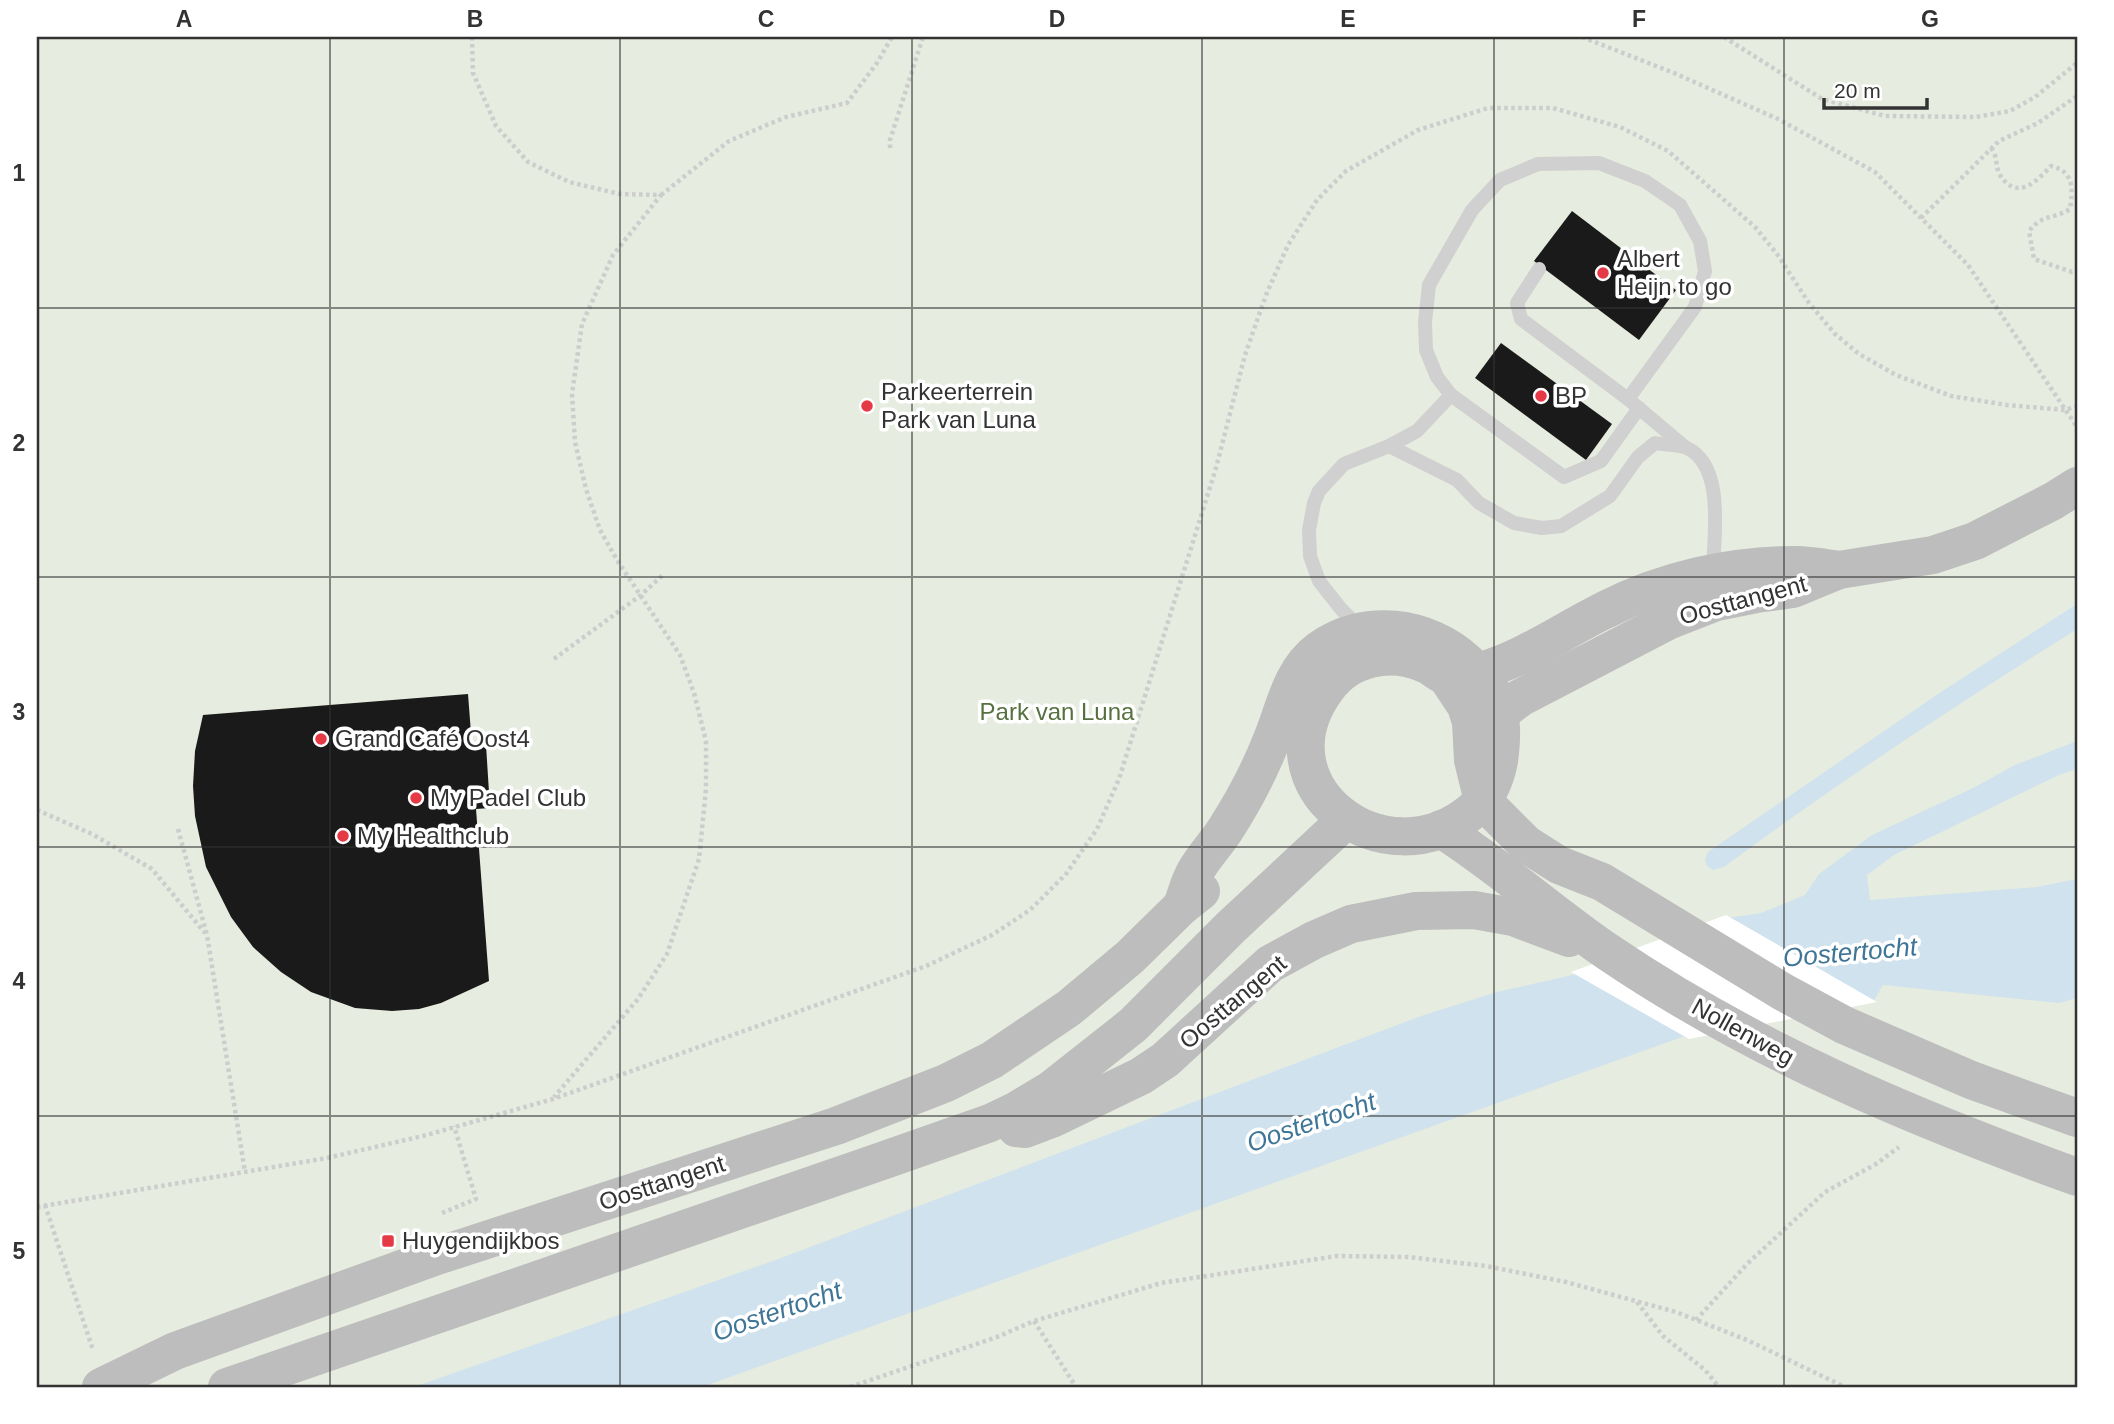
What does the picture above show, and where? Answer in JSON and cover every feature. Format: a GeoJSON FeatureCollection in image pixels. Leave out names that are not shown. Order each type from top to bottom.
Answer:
{"type":"FeatureCollection","features":[{"type":"Feature","properties":{"kind":"main road","name":"Oosttangent"},"geometry":{"type":"LineString","coordinates":[[1500,713],[1520,698],[1694,610],[1756,594],[1793,589],[1839,570],[1933,555],[1975,541],[2077,486]]}},
{"type":"Feature","properties":{"kind":"main road","name":"Oosttangent"},"geometry":{"type":"LineString","coordinates":[[1461,674],[1519,655],[1609,608],[1662,586],[1713,572],[1797,565],[1839,570]]}},
{"type":"Feature","properties":{"kind":"main road"},"geometry":{"type":"LineString","coordinates":[[1290,737],[1312,714],[1335,677],[1352,665],[1374,657],[1400,657],[1461,674],[1493,694],[1500,713],[1500,751],[1489,789],[1469,814],[1441,829],[1423,834],[1394,836],[1369,832],[1346,820],[1326,802],[1311,777],[1305,749],[1290,737],[1283,707],[1300,669],[1318,651],[1362,630],[1404,630],[1430,637],[1457,653],[1461,674],[1466,706],[1471,722],[1473,760],[1489,789]]}},
{"type":"Feature","properties":{"kind":"main road","name":"Oosttangent"},"geometry":{"type":"LineString","coordinates":[[103,1386],[175,1351],[437,1256],[836,1126],[946,1083],[992,1059],[1069,1008],[1130,957],[1182,906],[1213,882],[1236,852],[1281,777],[1292,755],[1290,737]]}},
{"type":"Feature","properties":{"kind":"main road"},"geometry":{"type":"LineString","coordinates":[[1489,789],[1503,788],[1531,819],[1572,849],[1601,882],[1676,929],[1843,1025],[1970,1080],[2077,1118]]}},
{"type":"Feature","properties":{"kind":"main road","name":"Oosttangent"},"geometry":{"type":"LineString","coordinates":[[227,1387],[989,1123],[1052,1089],[1133,1025],[1231,927],[1346,820]]}},
{"type":"Feature","properties":{"kind":"main road","name":"Nollenweg"},"geometry":{"type":"LineString","coordinates":[[1441,829],[1469,847],[1608,952],[1711,1016],[1827,1077],[2077,1177]]}},
{"type":"Feature","properties":{"kind":"main road","name":"Oosttangent"},"geometry":{"type":"LineString","coordinates":[[989,1123],[1025,1129],[1129,1082],[1165,1060],[1270,964],[1351,924],[1416,911],[1474,911],[1513,917],[1608,952]]}},
{"type":"Feature","properties":{"kind":"lane"},"geometry":{"type":"LineString","coordinates":[[1599,163],[1645,181],[1680,205],[1700,241],[1705,271],[1695,307],[1601,461],[1564,477],[1451,395],[1437,377],[1426,350],[1425,322],[1429,285],[1472,210],[1500,180],[1538,164],[1599,163]]}},
{"type":"Feature","properties":{"kind":"lane"},"geometry":{"type":"LineString","coordinates":[[1539,269],[1517,303],[1521,319],[1634,403],[1703,459],[1714,487],[1713,572]]}},
{"type":"Feature","properties":{"kind":"lane"},"geometry":{"type":"LineString","coordinates":[[1362,630],[1341,609],[1320,581],[1310,556],[1309,530],[1318,491],[1344,464],[1389,446],[1417,430],[1451,395]]}},
{"type":"Feature","properties":{"kind":"lane"},"geometry":{"type":"LineString","coordinates":[[1389,446],[1457,480],[1479,503],[1514,523],[1542,528],[1561,526],[1610,496],[1638,457],[1655,443],[1686,447]]}},
{"type":"Feature","properties":{"kind":"path"},"geometry":{"type":"LineString","coordinates":[[472,37],[473,73],[496,126],[528,162],[569,183],[620,194],[661,195]]}},
{"type":"Feature","properties":{"kind":"path"},"geometry":{"type":"LineString","coordinates":[[553,1099],[638,999],[667,954],[699,859],[706,789],[706,741],[694,693],[680,655],[600,530],[586,489],[575,442],[572,394],[582,324],[613,255],[661,195],[729,141],[786,117],[847,103],[877,63],[891,37]]}},
{"type":"Feature","properties":{"kind":"path"},"geometry":{"type":"LineString","coordinates":[[890,148],[890,140],[923,37]]}},
{"type":"Feature","properties":{"kind":"path"},"geometry":{"type":"LineString","coordinates":[[1582,37],[1674,73],[1778,119],[1875,172],[1968,265],[2077,426]]}},
{"type":"Feature","properties":{"kind":"path"},"geometry":{"type":"LineString","coordinates":[[1724,37],[1822,99],[1885,116],[1976,117],[2010,111],[2035,97],[2077,62]]}},
{"type":"Feature","properties":{"kind":"path"},"geometry":{"type":"LineString","coordinates":[[1921,218],[1999,141],[2038,123],[2077,96]]}},
{"type":"Feature","properties":{"kind":"path"},"geometry":{"type":"LineString","coordinates":[[37,1207],[327,1158],[427,1135],[553,1099],[926,966],[992,935],[1030,910],[1066,874],[1097,829],[1119,779],[1216,468],[1245,355],[1266,295],[1288,245],[1317,200],[1346,171],[1418,130],[1488,108],[1553,108],[1620,127],[1668,151],[1755,228],[1777,254],[1809,303],[1835,334],[1859,354],[1895,375],[1951,396],[2007,405],[2066,410],[2077,406]]}},
{"type":"Feature","properties":{"kind":"path"},"geometry":{"type":"LineString","coordinates":[[1991,148],[2000,175],[2016,187],[2025,188],[2035,183],[2051,166],[2062,169],[2066,174],[2073,191],[2070,209],[2062,214],[2039,219],[2029,231],[2034,259],[2072,272],[2077,271]]}},
{"type":"Feature","properties":{"kind":"path"},"geometry":{"type":"LineString","coordinates":[[554,659],[641,595],[664,574]]}},
{"type":"Feature","properties":{"kind":"path"},"geometry":{"type":"LineString","coordinates":[[37,810],[92,834],[152,869],[207,935]]}},
{"type":"Feature","properties":{"kind":"path"},"geometry":{"type":"LineString","coordinates":[[178,829],[207,935],[245,1172]]}},
{"type":"Feature","properties":{"kind":"path"},"geometry":{"type":"LineString","coordinates":[[1696,1320],[1747,1264],[1825,1192],[1876,1164],[1934,1122]]}},
{"type":"Feature","properties":{"kind":"path"},"geometry":{"type":"LineString","coordinates":[[437,1214],[476,1199],[454,1126]]}},
{"type":"Feature","properties":{"kind":"path"},"geometry":{"type":"LineString","coordinates":[[45,1205],[103,1386]]}},
{"type":"Feature","properties":{"kind":"path"},"geometry":{"type":"LineString","coordinates":[[850,1387],[997,1337],[1034,1321],[1161,1283],[1337,1256],[1408,1257],[1486,1266],[1566,1282],[1676,1312],[1747,1340],[1846,1387]]}},
{"type":"Feature","properties":{"kind":"path"},"geometry":{"type":"LineString","coordinates":[[1636,1301],[1663,1336],[1705,1370],[1719,1387]]}},
{"type":"Feature","properties":{"kind":"path"},"geometry":{"type":"LineString","coordinates":[[1034,1321],[1076,1387]]}},
{"type":"Feature","properties":{"kind":"green space","name":"Park van Luna"},"geometry":{"type":"Polygon","coordinates":[[[37,37],[2077,37],[2077,1387],[37,1387],[37,37]]]}},
{"type":"Feature","properties":{"kind":"water"},"geometry":{"type":"Polygon","coordinates":[[[2077,604],[2077,629],[1898,745],[1724,867],[1713,870],[1707,866],[1705,859],[1708,852],[1941,692],[2077,604]]]}},
{"type":"Feature","properties":{"kind":"water","name":"Oostertocht"},"geometry":{"type":"Polygon","coordinates":[[[2077,741],[2077,769],[2059,775],[1894,855],[1867,875],[1870,900],[2037,887],[2077,879],[2077,998],[2059,1003],[1883,985],[1874,1000],[1685,1036],[702,1387],[414,1387],[781,1258],[1421,1016],[1497,992],[1581,973],[1728,918],[1761,913],[1805,895],[1819,874],[1872,835],[1973,788],[2015,765],[2077,741]]]}},
{"type":"Feature","properties":{"kind":"pier"},"geometry":{"type":"Polygon","coordinates":[[[1726,915],[1877,1002],[1689,1039],[1571,972],[1726,915]]]}},
{"type":"Feature","properties":{"kind":"building"},"geometry":{"type":"Polygon","coordinates":[[[1572,211],[1676,290],[1639,340],[1534,261],[1572,211]]]}},
{"type":"Feature","properties":{"kind":"building"},"geometry":{"type":"Polygon","coordinates":[[[1501,343],[1612,424],[1586,460],[1475,378],[1501,343]]]}},
{"type":"Feature","properties":{"kind":"building"},"geometry":{"type":"Polygon","coordinates":[[[468,694],[472,746],[486,745],[490,808],[476,809],[489,981],[441,1003],[419,1009],[392,1011],[355,1008],[311,992],[281,972],[253,947],[231,917],[206,867],[195,816],[193,786],[195,751],[203,715],[468,694]]]}},
{"type":"Feature","properties":{"kind":"place","name":"Albert Heijn to go"},"geometry":{"type":"Point","coordinates":[1603,273]}},
{"type":"Feature","properties":{"kind":"place","name":"BP"},"geometry":{"type":"Point","coordinates":[1541,396]}},
{"type":"Feature","properties":{"kind":"place","name":"Parkeerterrein Park van Luna"},"geometry":{"type":"Point","coordinates":[867,406]}},
{"type":"Feature","properties":{"kind":"place","name":"Grand Café Oost4"},"geometry":{"type":"Point","coordinates":[321,739]}},
{"type":"Feature","properties":{"kind":"place","name":"My Padel Club"},"geometry":{"type":"Point","coordinates":[416,798]}},
{"type":"Feature","properties":{"kind":"place","name":"My Healthclub"},"geometry":{"type":"Point","coordinates":[343,836]}},
{"type":"Feature","properties":{"kind":"place","name":"Huygendijkbos"},"geometry":{"type":"Point","coordinates":[388,1241]}}]}
